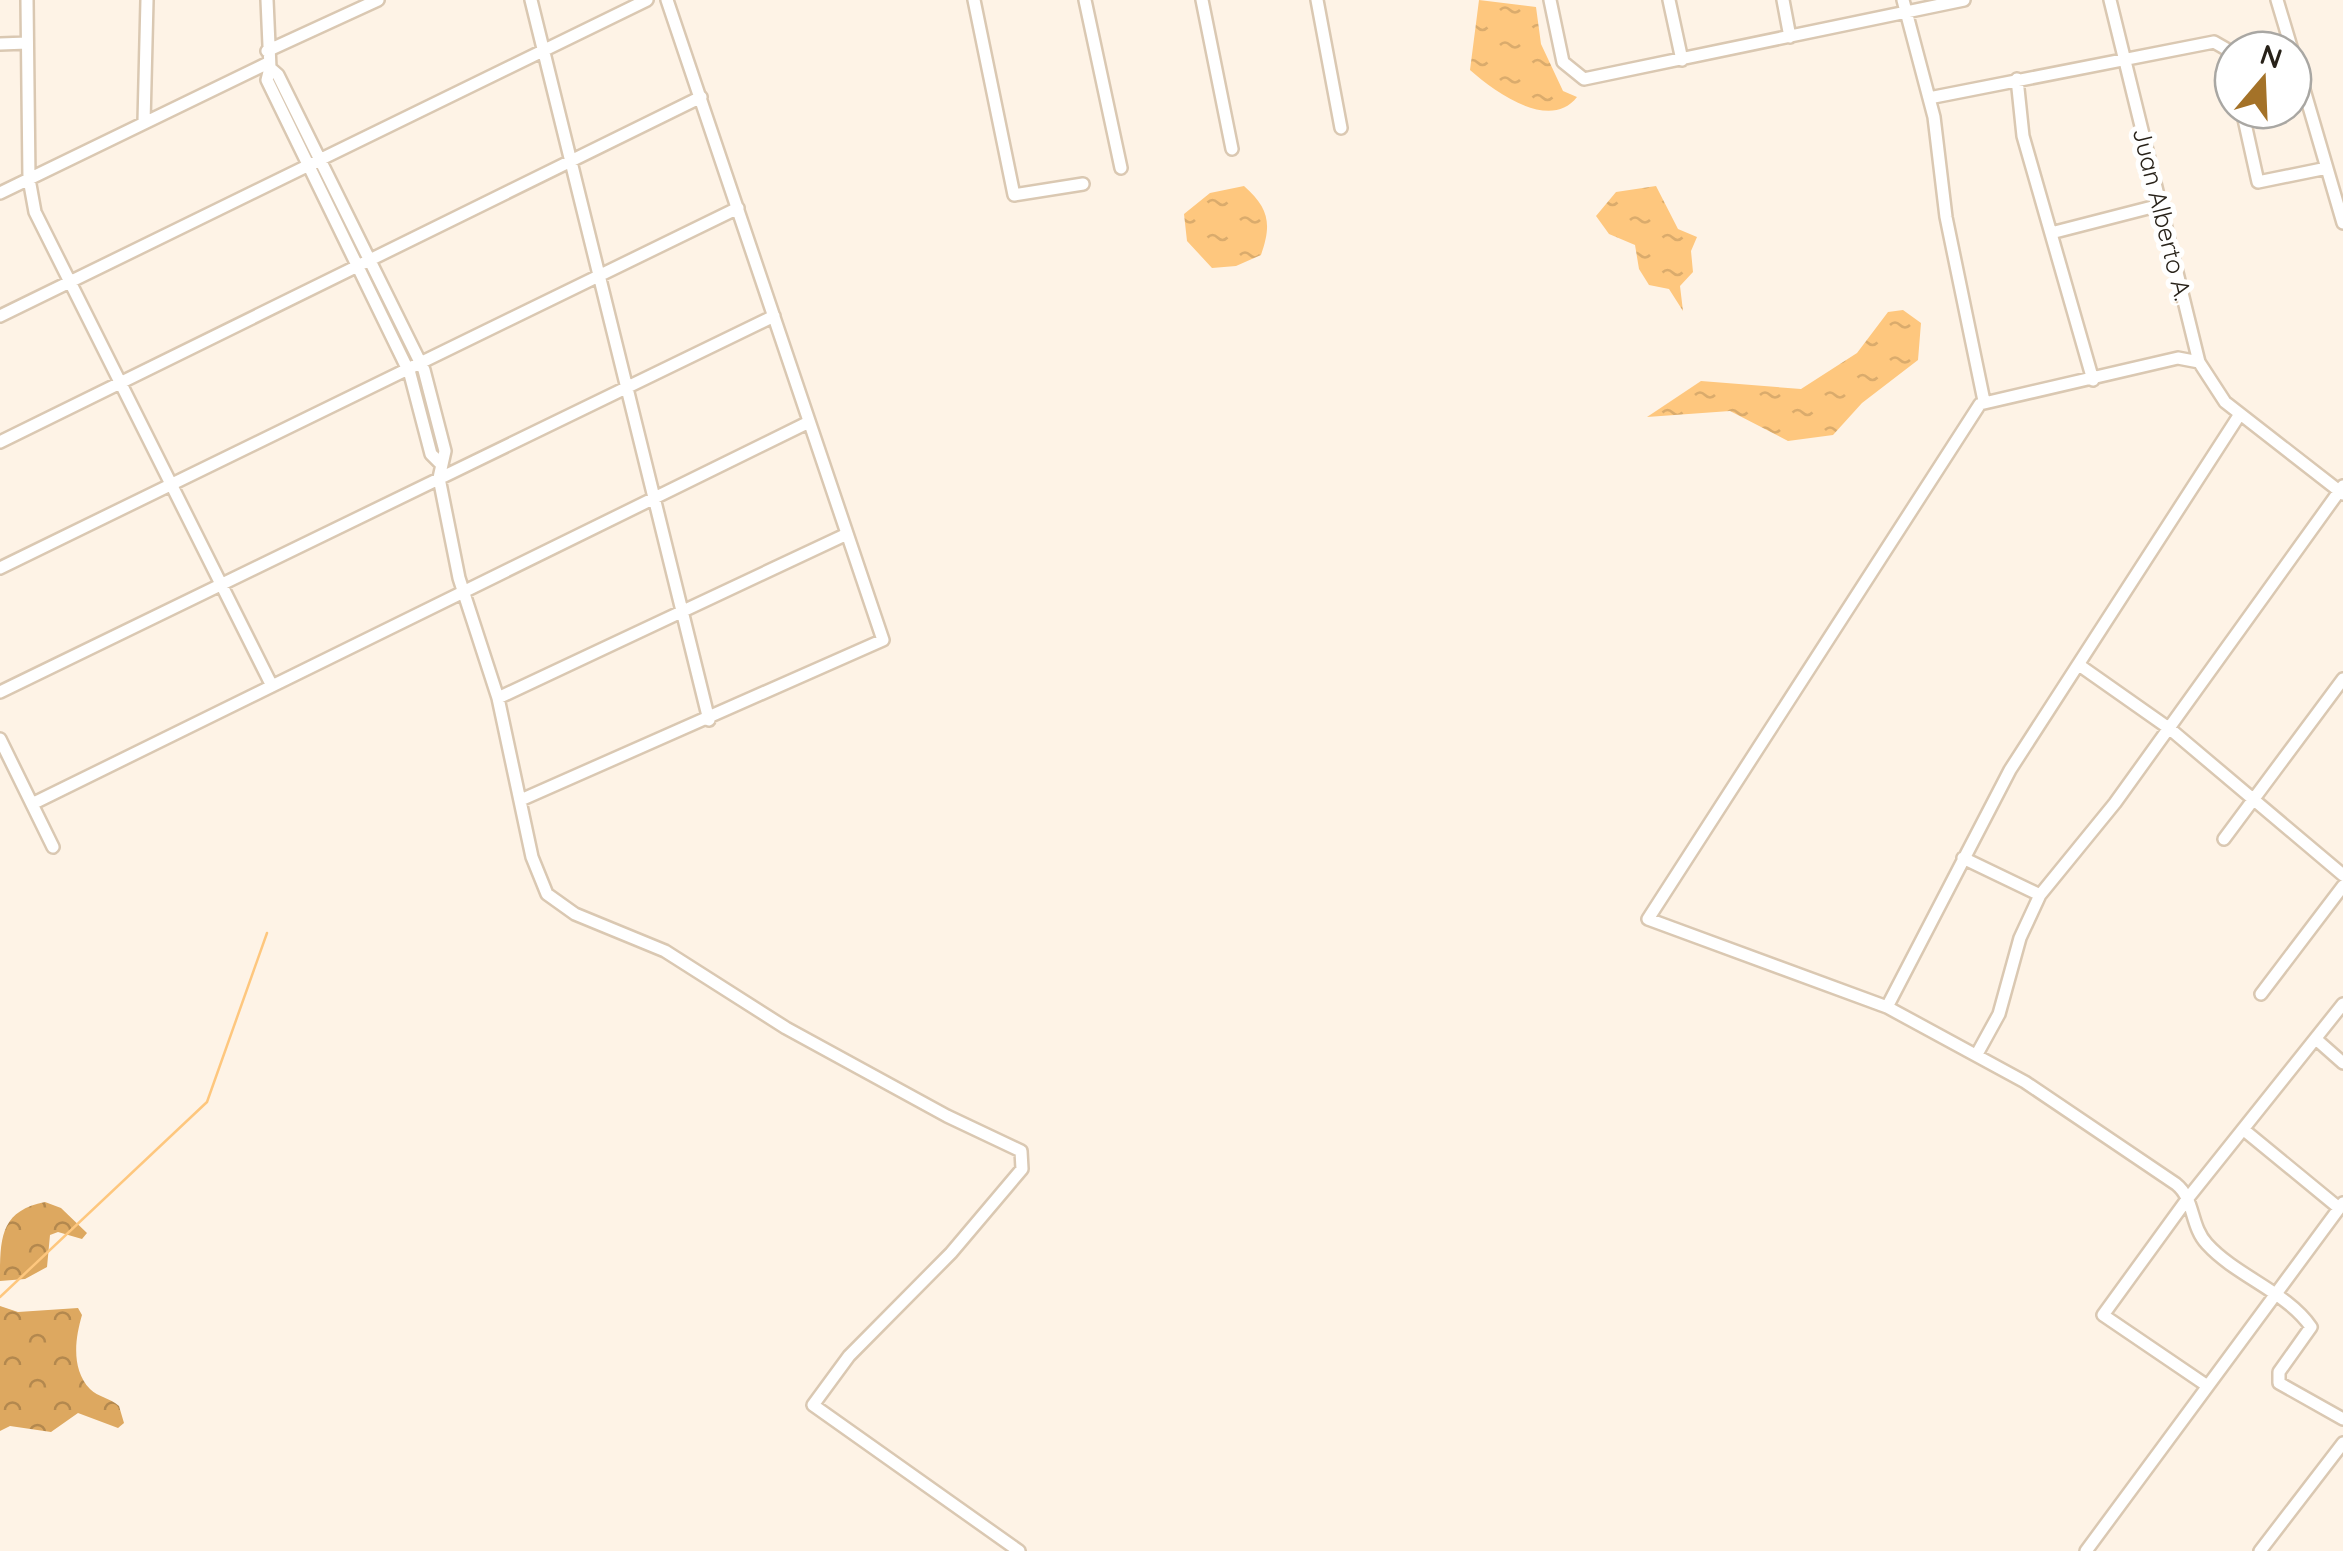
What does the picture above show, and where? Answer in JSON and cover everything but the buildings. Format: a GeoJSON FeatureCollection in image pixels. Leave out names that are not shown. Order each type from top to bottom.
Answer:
{"type":"FeatureCollection","features":[{"type":"Feature","properties":{"kind":"street"},"geometry":{"type":"LineString","coordinates":[[27,0],[29,179],[35,212],[272,686]]}},
{"type":"Feature","properties":{"kind":"street"},"geometry":{"type":"LineString","coordinates":[[144,122],[147,0]]}},
{"type":"Feature","properties":{"kind":"street"},"geometry":{"type":"LineString","coordinates":[[267,0],[266,80],[313,162],[413,363],[431,454],[440,463],[439,478],[464,593],[498,698],[541,883],[561,907],[665,952],[786,1028],[1021,1151],[1022,1168],[951,1253],[849,1356],[813,1405],[1019,1551]]}},
{"type":"Feature","properties":{"kind":"street"},"geometry":{"type":"LineString","coordinates":[[0,192],[268,61],[378,0]]}},
{"type":"Feature","properties":{"kind":"street"},"geometry":{"type":"LineString","coordinates":[[531,0],[709,720]]}},
{"type":"Feature","properties":{"kind":"street"},"geometry":{"type":"LineString","coordinates":[[0,316],[647,0]]}},
{"type":"Feature","properties":{"kind":"street"},"geometry":{"type":"LineString","coordinates":[[524,799],[880,644],[882,634],[668,0]]}},
{"type":"Feature","properties":{"kind":"street"},"geometry":{"type":"LineString","coordinates":[[974,0],[1014,195],[1083,184]]}},
{"type":"Feature","properties":{"kind":"street"},"geometry":{"type":"LineString","coordinates":[[1085,0],[1121,168]]}},
{"type":"Feature","properties":{"kind":"street"},"geometry":{"type":"LineString","coordinates":[[1202,0],[1232,150]]}},
{"type":"Feature","properties":{"kind":"street"},"geometry":{"type":"LineString","coordinates":[[1317,0],[1341,128]]}},
{"type":"Feature","properties":{"kind":"street"},"geometry":{"type":"LineString","coordinates":[[1550,0],[1563,62],[1584,80],[1790,37],[1904,6],[1964,0]]}},
{"type":"Feature","properties":{"kind":"street"},"geometry":{"type":"LineString","coordinates":[[1668,0],[1682,60]]}},
{"type":"Feature","properties":{"kind":"street"},"geometry":{"type":"LineString","coordinates":[[1784,0],[1790,37]]}},
{"type":"Feature","properties":{"kind":"street","name":"Juan Alberto A."},"geometry":{"type":"LineString","coordinates":[[2110,0],[2200,362],[2215,392],[2342,490]]}},
{"type":"Feature","properties":{"kind":"street"},"geometry":{"type":"LineString","coordinates":[[2278,0],[2287,30]]}},
{"type":"Feature","properties":{"kind":"street"},"geometry":{"type":"LineString","coordinates":[[1904,6],[1929,98],[1946,217],[1984,401],[1747,760],[1648,919],[1888,1007],[1978,1054],[2066,1108],[2176,1184],[2188,1198],[2199,1235],[2311,1326],[2280,1372],[2279,1383],[2343,1419]]}},
{"type":"Feature","properties":{"kind":"street"},"geometry":{"type":"LineString","coordinates":[[1929,98],[2213,42]]}},
{"type":"Feature","properties":{"kind":"street"},"geometry":{"type":"LineString","coordinates":[[0,44],[26,43]]}},
{"type":"Feature","properties":{"kind":"street"},"geometry":{"type":"LineString","coordinates":[[2017,79],[2023,136],[2093,380]]}},
{"type":"Feature","properties":{"kind":"street"},"geometry":{"type":"LineString","coordinates":[[0,442],[700,98]]}},
{"type":"Feature","properties":{"kind":"street"},"geometry":{"type":"LineString","coordinates":[[2313,122],[2343,223]]}},
{"type":"Feature","properties":{"kind":"street"},"geometry":{"type":"LineString","coordinates":[[2246,130],[2258,182],[2326,168]]}},
{"type":"Feature","properties":{"kind":"street"},"geometry":{"type":"LineString","coordinates":[[2052,233],[2160,205]]}},
{"type":"Feature","properties":{"kind":"street"},"geometry":{"type":"LineString","coordinates":[[0,568],[413,363],[738,208]]}},
{"type":"Feature","properties":{"kind":"street"},"geometry":{"type":"LineString","coordinates":[[0,692],[774,316]]}},
{"type":"Feature","properties":{"kind":"street"},"geometry":{"type":"LineString","coordinates":[[1984,401],[2093,380],[2178,358],[2200,362]]}},
{"type":"Feature","properties":{"kind":"street"},"geometry":{"type":"LineString","coordinates":[[1888,1007],[2010,770],[2240,414]]}},
{"type":"Feature","properties":{"kind":"street"},"geometry":{"type":"LineString","coordinates":[[32,804],[809,422]]}},
{"type":"Feature","properties":{"kind":"street"},"geometry":{"type":"LineString","coordinates":[[1978,1054],[1998,1014],[2020,938],[2040,895],[2170,729],[2342,490]]}},
{"type":"Feature","properties":{"kind":"street"},"geometry":{"type":"LineString","coordinates":[[498,698],[847,534]]}},
{"type":"Feature","properties":{"kind":"street"},"geometry":{"type":"LineString","coordinates":[[2079,665],[2170,729],[2343,874]]}},
{"type":"Feature","properties":{"kind":"street"},"geometry":{"type":"LineString","coordinates":[[2224,838],[2343,679]]}},
{"type":"Feature","properties":{"kind":"street"},"geometry":{"type":"LineString","coordinates":[[0,739],[53,847]]}},
{"type":"Feature","properties":{"kind":"street"},"geometry":{"type":"LineString","coordinates":[[1962,858],[2040,895]]}},
{"type":"Feature","properties":{"kind":"street"},"geometry":{"type":"LineString","coordinates":[[2261,994],[2343,886]]}},
{"type":"Feature","properties":{"kind":"street"},"geometry":{"type":"LineString","coordinates":[[2206,1385],[2103,1315],[2188,1198],[2343,1004]]}},
{"type":"Feature","properties":{"kind":"street"},"geometry":{"type":"LineString","coordinates":[[2317,1040],[2343,1063]]}},
{"type":"Feature","properties":{"kind":"street"},"geometry":{"type":"LineString","coordinates":[[2086,1551],[2341,1206],[2244,1130]]}},
{"type":"Feature","properties":{"kind":"street"},"geometry":{"type":"LineString","coordinates":[[2260,1551],[2343,1443]]}},
{"type":"Feature","properties":{"kind":"green space"},"geometry":{"type":"Polygon","coordinates":[[[45,1202],[61,1208],[87,1233],[82,1239],[58,1232],[50,1235],[47,1267],[25,1279],[0,1281],[2,1239],[11,1220],[30,1206],[45,1202]]]}},
{"type":"Feature","properties":{"kind":"green space"},"geometry":{"type":"Polygon","coordinates":[[[0,1306],[18,1312],[78,1308],[82,1315],[76,1344],[80,1372],[90,1389],[119,1406],[124,1423],[118,1428],[78,1413],[51,1432],[10,1426],[0,1431],[0,1306]]]}},
{"type":"Feature","properties":{"kind":"water"},"geometry":{"type":"Polygon","coordinates":[[[1479,0],[1536,7],[1541,44],[1563,91],[1577,97],[1566,107],[1552,111],[1523,105],[1470,70],[1479,0]]]}},
{"type":"Feature","properties":{"kind":"water"},"geometry":{"type":"Polygon","coordinates":[[[1244,186],[1266,217],[1261,255],[1236,266],[1212,268],[1187,241],[1184,214],[1210,193],[1244,186]]]}},
{"type":"Feature","properties":{"kind":"water"},"geometry":{"type":"Polygon","coordinates":[[[1656,186],[1678,229],[1697,237],[1691,251],[1693,272],[1680,286],[1683,311],[1669,289],[1649,285],[1639,269],[1635,245],[1609,234],[1596,216],[1616,192],[1656,186]]]}},
{"type":"Feature","properties":{"kind":"water"},"geometry":{"type":"Polygon","coordinates":[[[1903,310],[1921,323],[1918,360],[1862,403],[1833,435],[1788,441],[1730,411],[1647,417],[1701,381],[1801,389],[1857,353],[1888,312],[1903,310]]]}},
{"type":"Feature","properties":{"kind":"waterway"},"geometry":{"type":"LineString","coordinates":[[0,1297],[207,1102],[267,933]]}}]}
